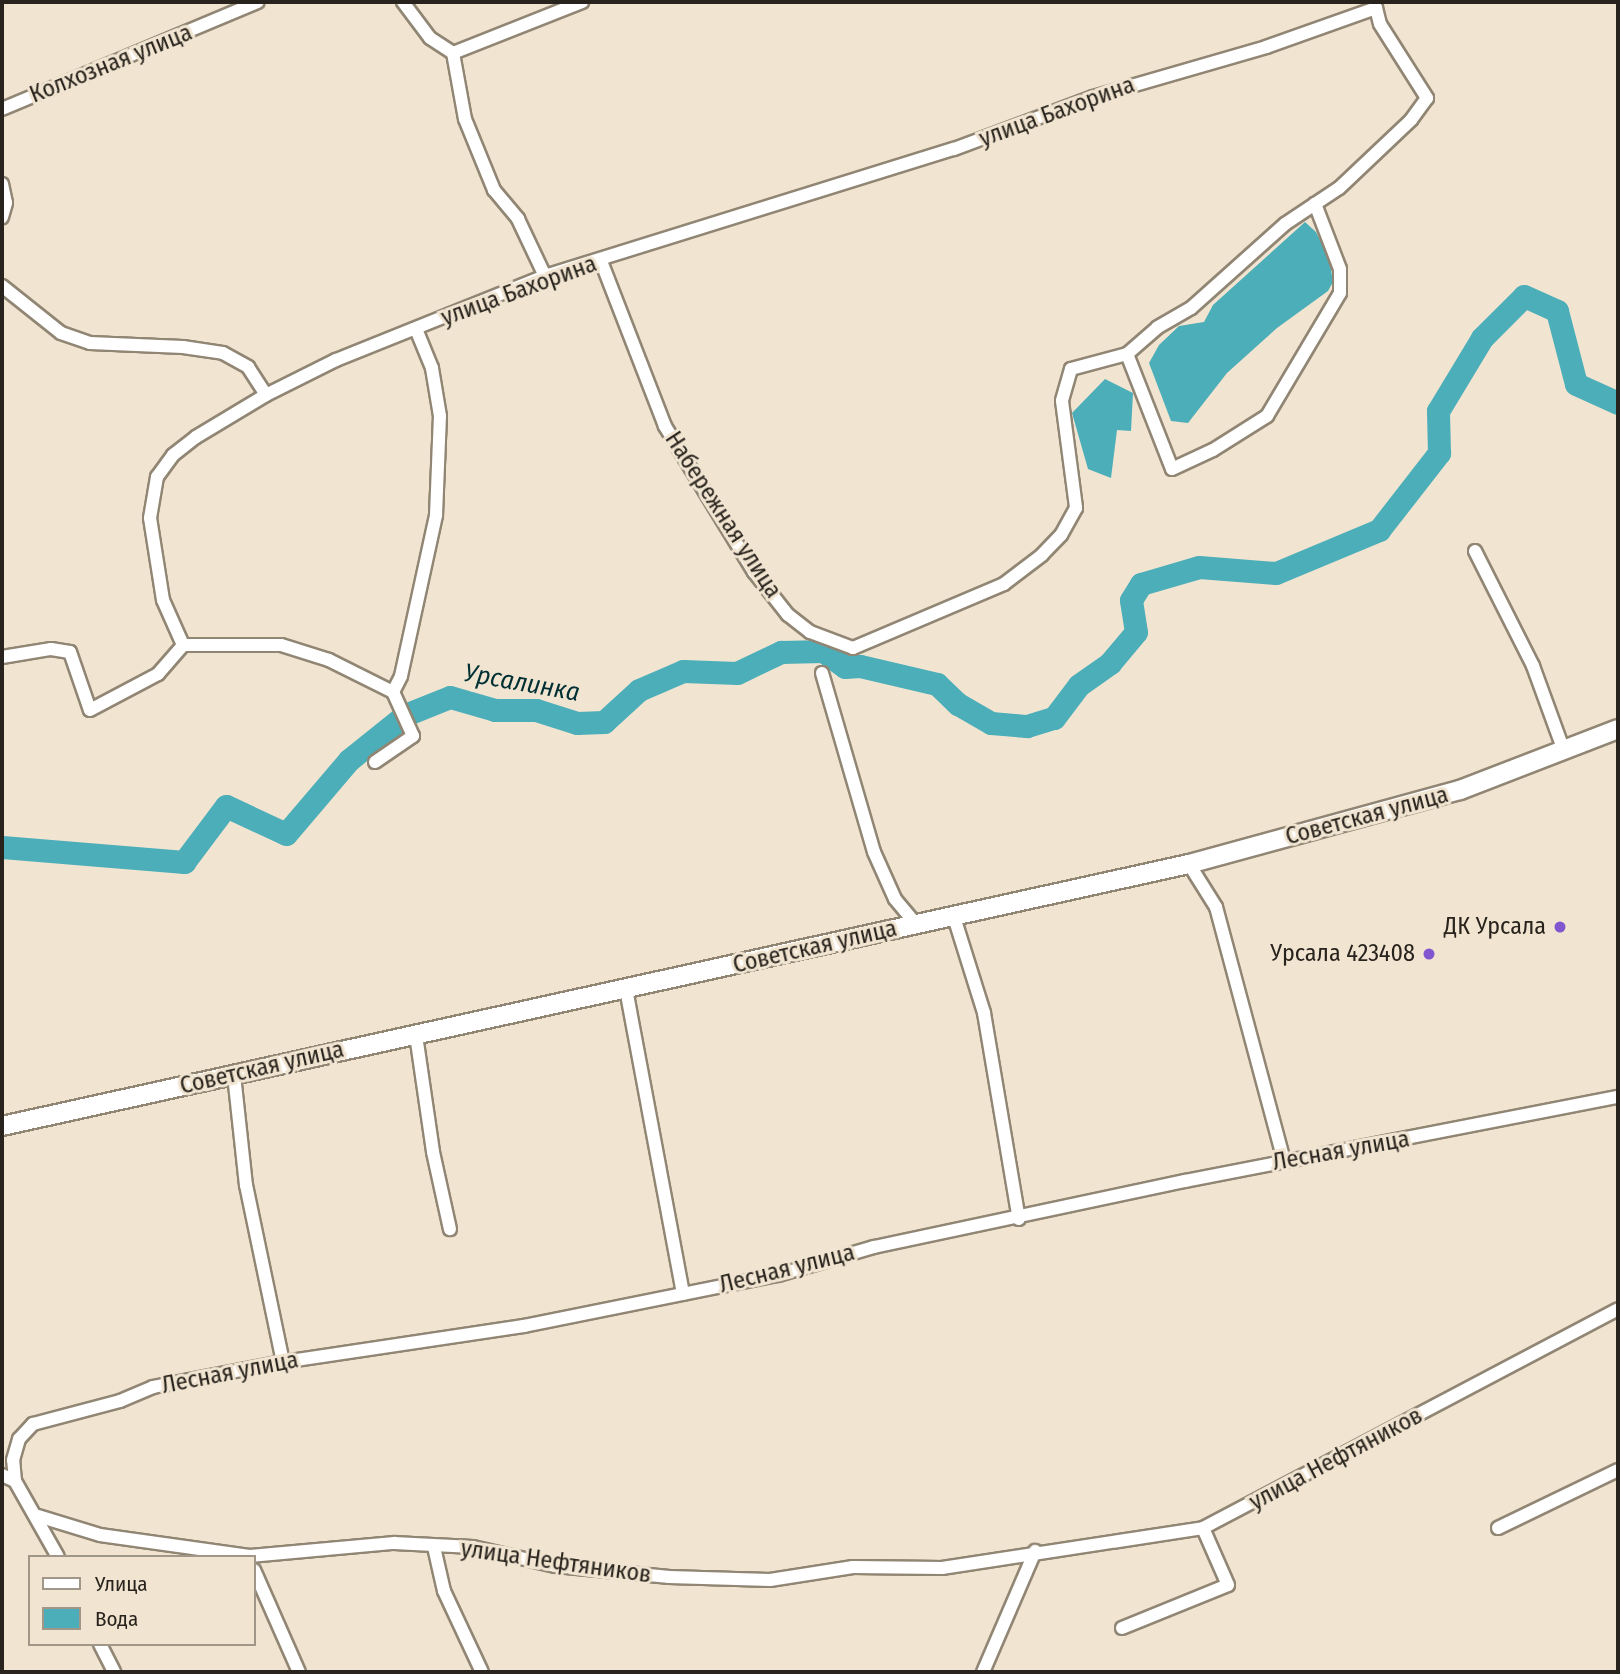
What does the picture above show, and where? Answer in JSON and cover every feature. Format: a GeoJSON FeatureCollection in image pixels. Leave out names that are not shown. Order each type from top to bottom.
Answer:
{"type":"FeatureCollection","features":[{"type":"Feature","properties":{"kind":"street","name":"Колхозная улица"},"geometry":{"type":"LineString","coordinates":[[2,109],[258,2]]}},
{"type":"Feature","properties":{"kind":"street"},"geometry":{"type":"LineString","coordinates":[[403,2],[430,38],[453,53],[465,119],[494,190],[518,219],[545,276]]}},
{"type":"Feature","properties":{"kind":"street"},"geometry":{"type":"LineString","coordinates":[[453,53],[582,2]]}},
{"type":"Feature","properties":{"kind":"street","name":"улица Бахорина"},"geometry":{"type":"LineString","coordinates":[[183,645],[163,600],[150,519],[157,477],[173,454],[265,395],[336,360],[545,276],[601,261],[1374,5],[1390,2]]}},
{"type":"Feature","properties":{"kind":"street"},"geometry":{"type":"LineString","coordinates":[[1315,204],[1340,269],[1340,293],[1267,416],[1213,450],[1171,469],[1127,354],[1157,328],[1191,308],[1285,224],[1315,204],[1339,188],[1411,120],[1427,98],[1380,24],[1374,5]]}},
{"type":"Feature","properties":{"kind":"street"},"geometry":{"type":"LineString","coordinates":[[2,184],[6,203],[2,217]]}},
{"type":"Feature","properties":{"kind":"street","name":"Набережная улица"},"geometry":{"type":"LineString","coordinates":[[601,261],[665,426],[754,572],[788,615],[832,643],[853,648],[1004,584],[1061,535],[1076,508],[1064,432],[1064,385],[1071,369],[1127,354]]}},
{"type":"Feature","properties":{"kind":"street"},"geometry":{"type":"LineString","coordinates":[[2,286],[61,333],[90,343],[183,347],[223,353],[248,367],[265,395]]}},
{"type":"Feature","properties":{"kind":"street"},"geometry":{"type":"LineString","coordinates":[[393,692],[401,676],[436,515],[440,416],[432,368],[416,328]]}},
{"type":"Feature","properties":{"kind":"street"},"geometry":{"type":"LineString","coordinates":[[1475,551],[1533,666],[1564,751]]}},
{"type":"Feature","properties":{"kind":"street"},"geometry":{"type":"LineString","coordinates":[[2,657],[51,649],[70,652],[90,710],[158,674],[183,645],[281,645],[329,660],[393,692],[413,736],[374,762]]}},
{"type":"Feature","properties":{"kind":"street"},"geometry":{"type":"LineString","coordinates":[[822,673],[874,852],[895,899],[916,924]]}},
{"type":"Feature","properties":{"kind":"street","name":"Советская улица"},"geometry":{"type":"LineString","coordinates":[[2,1126],[1189,864],[1460,790],[1618,729]]}},
{"type":"Feature","properties":{"kind":"street"},"geometry":{"type":"LineString","coordinates":[[1189,864],[1216,907],[1284,1161]]}},
{"type":"Feature","properties":{"kind":"street"},"geometry":{"type":"LineString","coordinates":[[954,917],[984,1013],[1019,1219]]}},
{"type":"Feature","properties":{"kind":"street"},"geometry":{"type":"LineString","coordinates":[[626,989],[683,1294]]}},
{"type":"Feature","properties":{"kind":"street"},"geometry":{"type":"LineString","coordinates":[[416,1035],[433,1152],[450,1229]]}},
{"type":"Feature","properties":{"kind":"street"},"geometry":{"type":"LineString","coordinates":[[234,1075],[246,1185],[283,1362]]}},
{"type":"Feature","properties":{"kind":"street","name":"Лесная улица"},"geometry":{"type":"LineString","coordinates":[[15,1481],[13,1460],[19,1439],[33,1424],[120,1401],[153,1387],[283,1362],[524,1326],[778,1275],[874,1247],[1019,1219],[1284,1161],[1379,1147],[1618,1097]]}},
{"type":"Feature","properties":{"kind":"street","name":"улица Нефтяников"},"geometry":{"type":"LineString","coordinates":[[256,1556],[394,1543],[513,1553],[555,1566],[613,1574],[770,1580],[853,1567],[942,1568],[1035,1551],[1203,1528],[1618,1309]]}},
{"type":"Feature","properties":{"kind":"street"},"geometry":{"type":"LineString","coordinates":[[1499,1528],[1618,1470]]}},
{"type":"Feature","properties":{"kind":"street"},"geometry":{"type":"LineString","coordinates":[[2,1475],[15,1481],[38,1516],[57,1555]]}},
{"type":"Feature","properties":{"kind":"street","name":"улица Нефтяников"},"geometry":{"type":"LineString","coordinates":[[38,1516],[100,1535],[236,1555]]}},
{"type":"Feature","properties":{"kind":"street"},"geometry":{"type":"LineString","coordinates":[[1122,1628],[1228,1584],[1203,1528]]}},
{"type":"Feature","properties":{"kind":"street"},"geometry":{"type":"LineString","coordinates":[[434,1547],[444,1591],[482,1672]]}},
{"type":"Feature","properties":{"kind":"street"},"geometry":{"type":"LineString","coordinates":[[983,1672],[1035,1551]]}},
{"type":"Feature","properties":{"kind":"street"},"geometry":{"type":"LineString","coordinates":[[256,1575],[299,1672]]}},
{"type":"Feature","properties":{"kind":"street"},"geometry":{"type":"LineString","coordinates":[[101,1646],[114,1672]]}},
{"type":"Feature","properties":{"kind":"water"},"geometry":{"type":"Polygon","coordinates":[[[1305,222],[1316,232],[1329,257],[1333,282],[1328,291],[1277,328],[1227,373],[1188,423],[1171,421],[1149,363],[1159,345],[1179,326],[1204,322],[1213,305],[1305,222]]]}},
{"type":"Feature","properties":{"kind":"water"},"geometry":{"type":"Polygon","coordinates":[[[1105,379],[1133,393],[1131,431],[1117,430],[1111,478],[1088,469],[1072,413],[1105,379]]]}},
{"type":"Feature","properties":{"kind":"waterway","name":"Урсалинка"},"geometry":{"type":"LineString","coordinates":[[2,847],[184,862],[226,806],[286,834],[349,760],[405,715],[450,697],[495,710],[536,710],[577,723],[604,722],[639,690],[683,671],[737,673],[781,652],[823,651],[845,667],[860,666],[937,684],[958,704],[991,723],[1027,726],[1054,718],[1079,685],[1110,663],[1136,632],[1131,600],[1141,584],[1199,567],[1276,573],[1379,530],[1439,453],[1438,411],[1482,338],[1524,296],[1557,311],[1576,384],[1618,403]]}},
{"type":"Feature","properties":{"kind":"place","name":"ДК Урсала"},"geometry":{"type":"Point","coordinates":[1560,927]}},
{"type":"Feature","properties":{"kind":"place","name":"Урсала 423408"},"geometry":{"type":"Point","coordinates":[1429,954]}}]}
